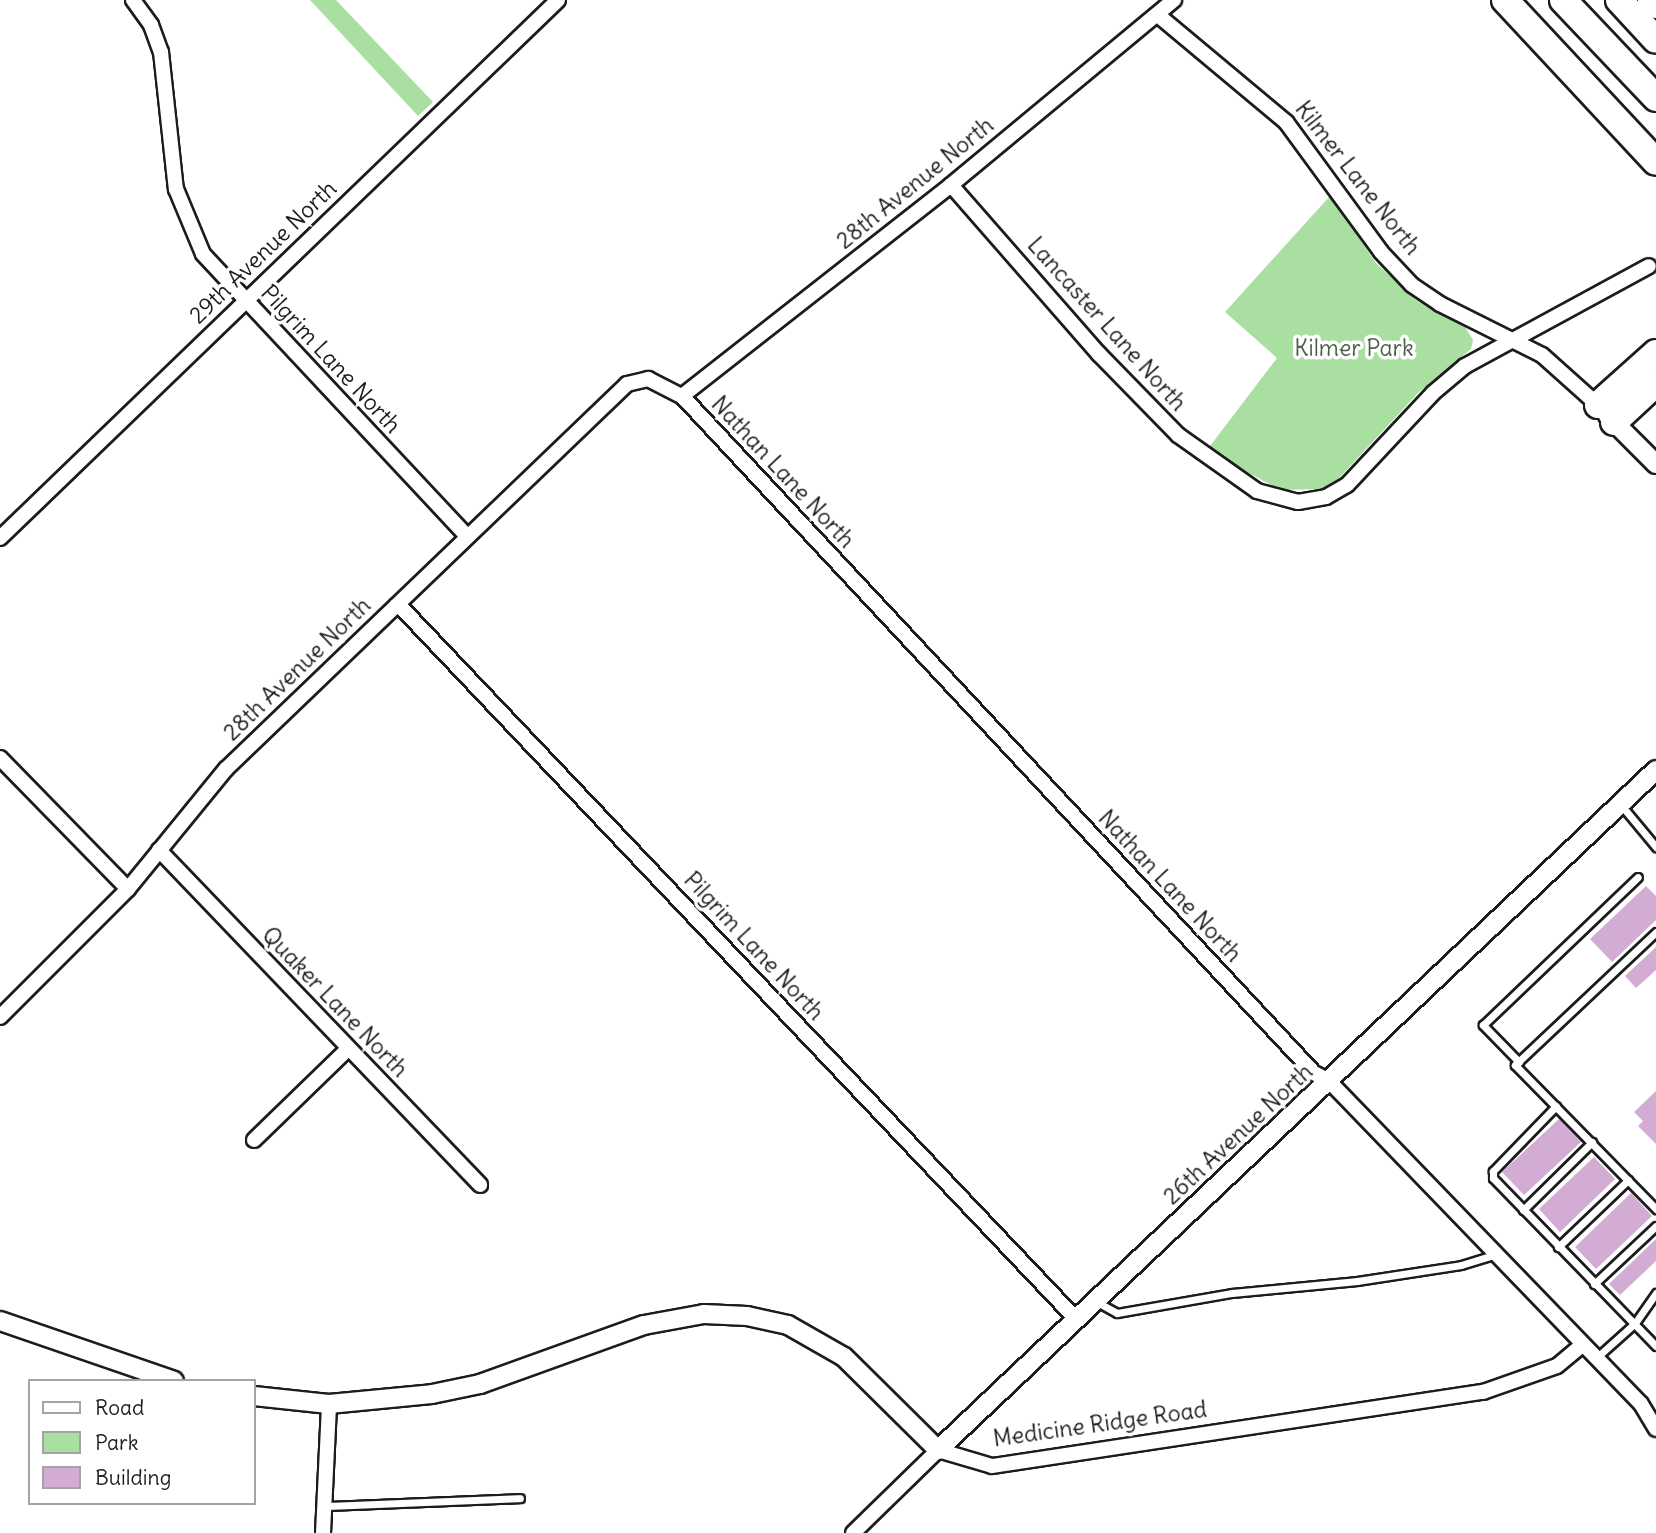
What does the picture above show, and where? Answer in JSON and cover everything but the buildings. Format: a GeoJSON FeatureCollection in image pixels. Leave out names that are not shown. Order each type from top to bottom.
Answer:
{"type":"FeatureCollection","features":[{"type":"Feature","properties":{"kind":"highway"},"geometry":{"type":"LineString","coordinates":[[1505,0],[1656,162]]}},
{"type":"Feature","properties":{"kind":"highway"},"geometry":{"type":"LineString","coordinates":[[1563,0],[1656,99]]}},
{"type":"Feature","properties":{"kind":"highway"},"geometry":{"type":"LineString","coordinates":[[1619,0],[1656,40]]}},
{"type":"Feature","properties":{"kind":"highway"},"geometry":{"type":"LineString","coordinates":[[1651,0],[1656,5]]}},
{"type":"Feature","properties":{"kind":"highway"},"geometry":{"type":"LineString","coordinates":[[1606,414],[1656,353]]}},
{"type":"Feature","properties":{"kind":"highway"},"geometry":{"type":"LineString","coordinates":[[1606,414],[1656,383]]}},
{"type":"Feature","properties":{"kind":"street","name":"Pilgrim Lane North"},"geometry":{"type":"LineString","coordinates":[[133,0],[151,25],[161,52],[172,165],[182,211],[203,254],[467,536]]}},
{"type":"Feature","properties":{"kind":"street","name":"29th Avenue North"},"geometry":{"type":"LineString","coordinates":[[0,538],[558,0]]}},
{"type":"Feature","properties":{"kind":"street","name":"28th Avenue North"},"geometry":{"type":"LineString","coordinates":[[681,396],[951,185],[1174,0]]}},
{"type":"Feature","properties":{"kind":"street","name":"Kilmer Lane North"},"geometry":{"type":"LineString","coordinates":[[1158,15],[1286,122],[1381,252],[1412,285],[1440,304],[1511,338],[1562,369],[1656,464]]}},
{"type":"Feature","properties":{"kind":"street","name":"Lancaster Lane North"},"geometry":{"type":"LineString","coordinates":[[951,185],[1147,406],[1204,455],[1257,491],[1280,499],[1311,501],[1347,485],[1433,393],[1511,338]]}},
{"type":"Feature","properties":{"kind":"street"},"geometry":{"type":"LineString","coordinates":[[1511,338],[1649,266]]}},
{"type":"Feature","properties":{"kind":"street","name":"28th Avenue North"},"geometry":{"type":"LineString","coordinates":[[0,1017],[128,889],[226,769],[627,384],[648,379]]}},
{"type":"Feature","properties":{"kind":"street","name":"Nathan Lane North"},"geometry":{"type":"LineString","coordinates":[[648,379],[681,396],[1305,1063],[1329,1082],[1640,1404],[1656,1429]]}},
{"type":"Feature","properties":{"kind":"street","name":"Pilgrim Lane North"},"geometry":{"type":"LineString","coordinates":[[398,604],[1077,1320]]}},
{"type":"Feature","properties":{"kind":"street"},"geometry":{"type":"LineString","coordinates":[[0,758],[128,889]]}},
{"type":"Feature","properties":{"kind":"street","name":"26th Avenue North"},"geometry":{"type":"LineString","coordinates":[[853,1533],[1656,770]]}},
{"type":"Feature","properties":{"kind":"street","name":"Quaker Lane North"},"geometry":{"type":"LineString","coordinates":[[159,850],[480,1185]]}},
{"type":"Feature","properties":{"kind":"street"},"geometry":{"type":"LineString","coordinates":[[254,1140],[348,1049]]}},
{"type":"Feature","properties":{"kind":"street","name":"Medicine Ridge Road"},"geometry":{"type":"LineString","coordinates":[[256,1396],[329,1404],[432,1394],[480,1384],[672,1318],[747,1316],[788,1325],[844,1357],[938,1450],[992,1466],[1483,1392],[1557,1366],[1582,1345]]}},
{"type":"Feature","properties":{"kind":"street"},"geometry":{"type":"LineString","coordinates":[[0,1321],[138,1376],[160,1379]]}},
{"type":"Feature","properties":{"kind":"street"},"geometry":{"type":"LineString","coordinates":[[323,1533],[329,1404]]}},
{"type":"Feature","properties":{"kind":"lane"},"geometry":{"type":"LineString","coordinates":[[1620,804],[1656,847]]}},
{"type":"Feature","properties":{"kind":"lane"},"geometry":{"type":"LineString","coordinates":[[1519,1062],[1483,1025],[1639,877]]}},
{"type":"Feature","properties":{"kind":"lane"},"geometry":{"type":"LineString","coordinates":[[1656,932],[1516,1065],[1656,1209]]}},
{"type":"Feature","properties":{"kind":"lane"},"geometry":{"type":"LineString","coordinates":[[1556,1106],[1493,1171],[1493,1178],[1656,1346]]}},
{"type":"Feature","properties":{"kind":"lane"},"geometry":{"type":"LineString","coordinates":[[1522,1210],[1592,1142]]}},
{"type":"Feature","properties":{"kind":"lane"},"geometry":{"type":"LineString","coordinates":[[1558,1247],[1628,1180]]}},
{"type":"Feature","properties":{"kind":"lane"},"geometry":{"type":"LineString","coordinates":[[1594,1284],[1656,1226]]}},
{"type":"Feature","properties":{"kind":"lane"},"geometry":{"type":"LineString","coordinates":[[1096,1301],[1117,1313],[1232,1293],[1357,1281],[1461,1265],[1496,1254]]}},
{"type":"Feature","properties":{"kind":"lane"},"geometry":{"type":"LineString","coordinates":[[1595,1358],[1635,1323],[1656,1293]]}},
{"type":"Feature","properties":{"kind":"lane"},"geometry":{"type":"LineString","coordinates":[[325,1506],[520,1498]]}},
{"type":"Feature","properties":{"kind":"green space"},"geometry":{"type":"Polygon","coordinates":[[[310,0],[336,0],[433,102],[418,116],[310,0]]]}},
{"type":"Feature","properties":{"kind":"green space","name":"Kilmer Park"},"geometry":{"type":"Polygon","coordinates":[[[1330,196],[1376,263],[1416,300],[1465,327],[1473,340],[1471,349],[1419,392],[1338,479],[1321,489],[1280,490],[1207,450],[1277,358],[1225,312],[1330,196]]]}}]}
